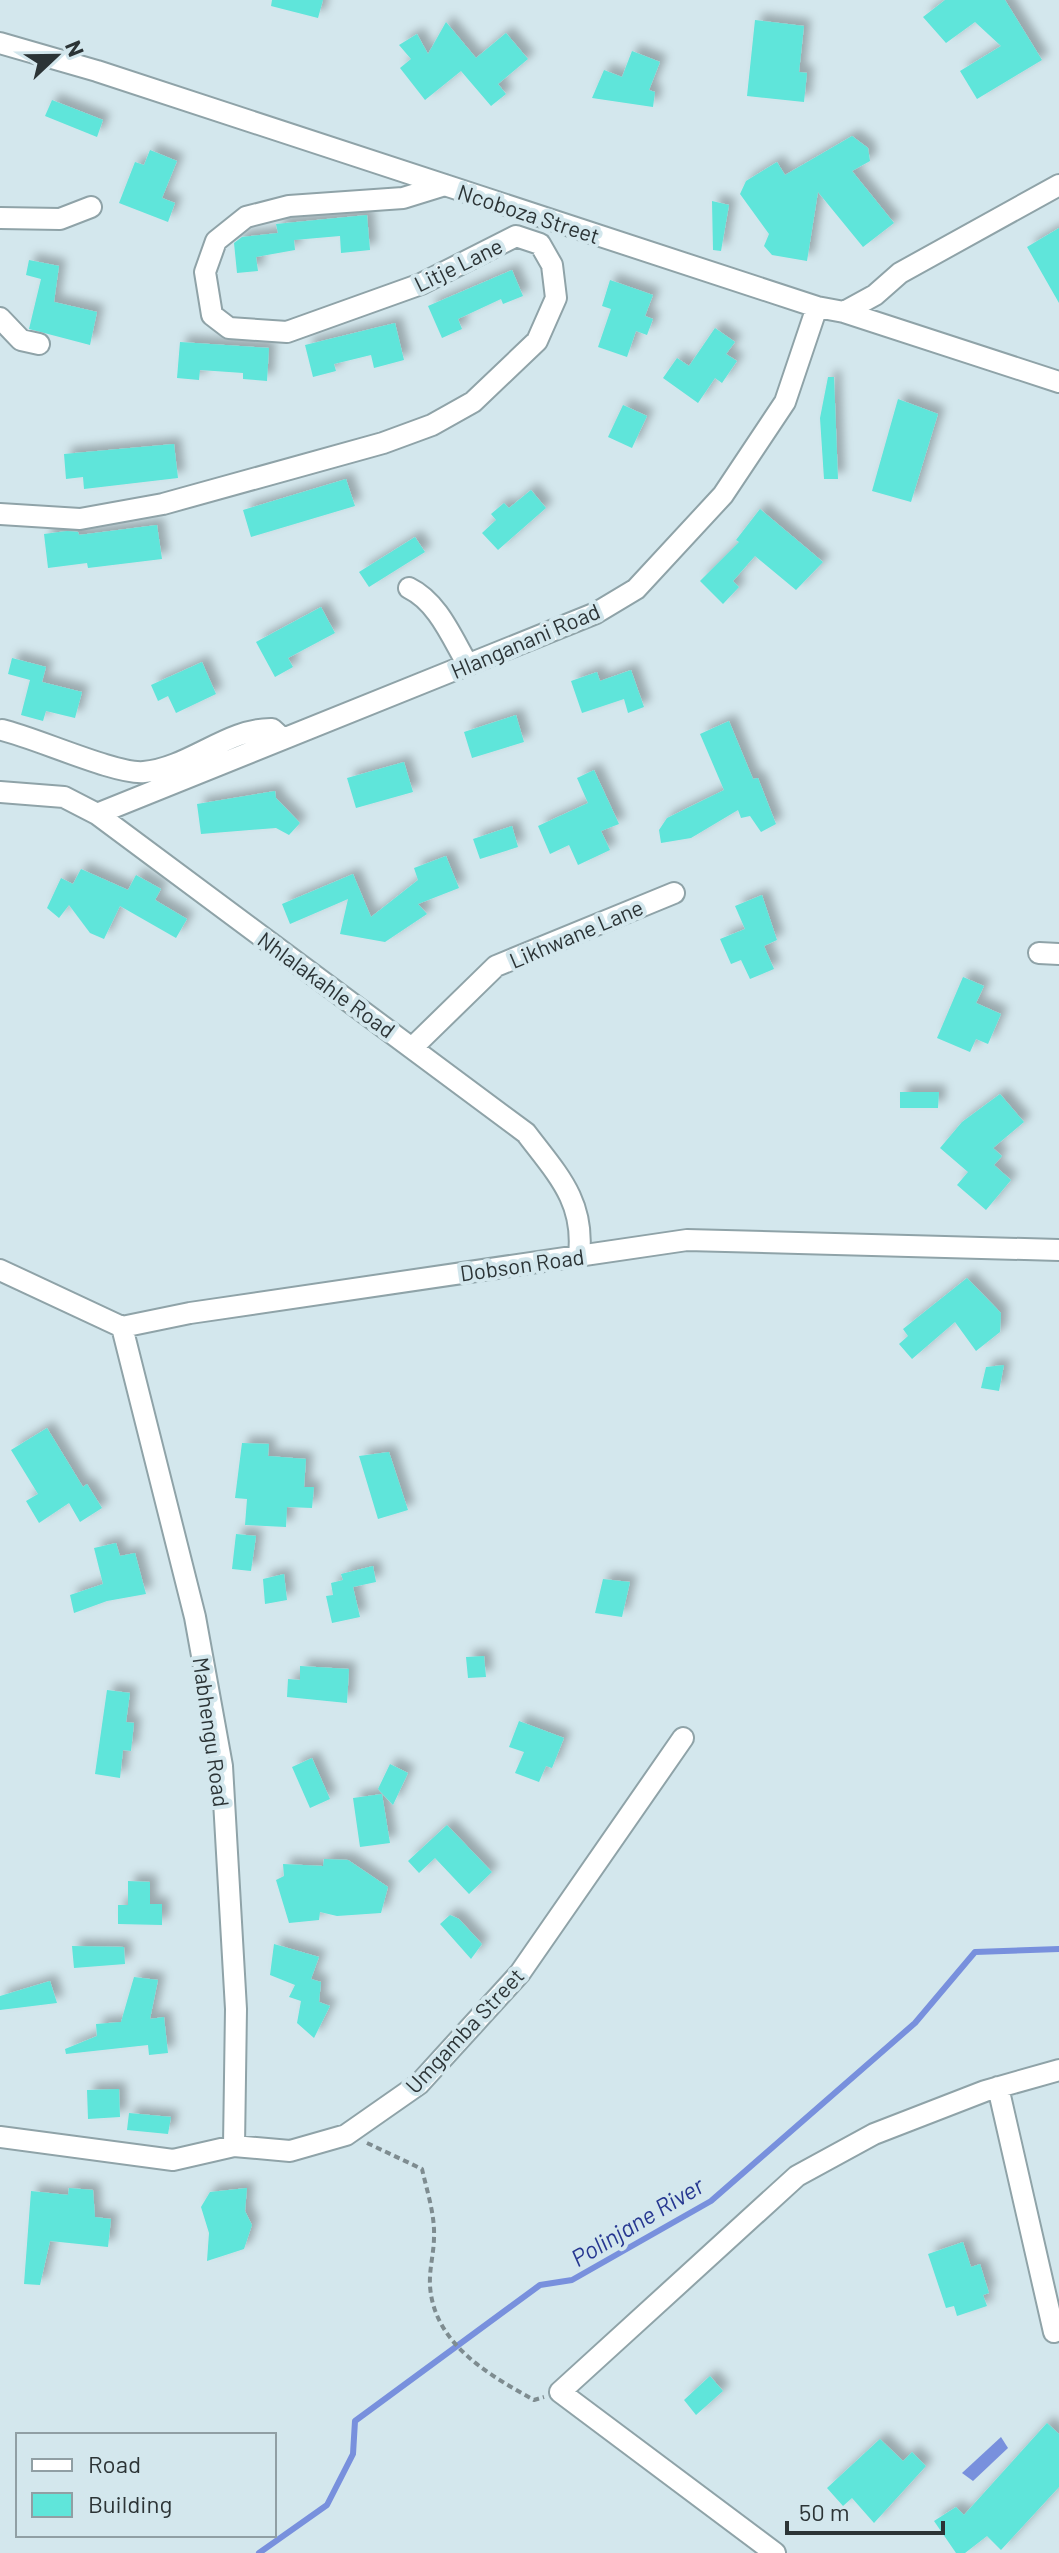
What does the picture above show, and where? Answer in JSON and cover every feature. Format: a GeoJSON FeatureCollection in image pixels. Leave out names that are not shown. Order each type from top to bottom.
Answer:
{"type":"FeatureCollection","features":[{"type":"Feature","properties":{"kind":"street","name":"Ncoboza Street"},"geometry":{"type":"LineString","coordinates":[[0,43],[97,71],[817,307],[844,312],[1059,382]]}},
{"type":"Feature","properties":{"kind":"street","name":"Litje Lane"},"geometry":{"type":"LineString","coordinates":[[0,514],[80,519],[163,504],[383,443],[432,425],[473,402],[537,341],[556,298],[552,265],[540,244],[516,236],[421,284],[287,332],[229,328],[212,315],[208,305],[205,272],[216,241],[246,217],[289,206],[403,198],[445,185]]}},
{"type":"Feature","properties":{"kind":"street"},"geometry":{"type":"LineString","coordinates":[[844,312],[875,295],[900,273],[1059,185]]}},
{"type":"Feature","properties":{"kind":"street"},"geometry":{"type":"LineString","coordinates":[[0,218],[60,219],[91,207]]}},
{"type":"Feature","properties":{"kind":"street","name":"Hlanganani Road"},"geometry":{"type":"LineString","coordinates":[[97,814],[596,613],[636,589],[723,495],[785,402],[817,307]]}},
{"type":"Feature","properties":{"kind":"street"},"geometry":{"type":"LineString","coordinates":[[0,318],[21,340],[39,344]]}},
{"type":"Feature","properties":{"kind":"street"},"geometry":{"type":"LineString","coordinates":[[409,588],[422,594],[436,612],[468,665]]}},
{"type":"Feature","properties":{"kind":"street"},"geometry":{"type":"LineString","coordinates":[[2,730],[142,773],[175,763],[255,728],[272,729],[283,739]]}},
{"type":"Feature","properties":{"kind":"street","name":"Nhlalakahle Road"},"geometry":{"type":"LineString","coordinates":[[0,792],[64,797],[97,814],[526,1133],[574,1201],[582,1230],[579,1255]]}},
{"type":"Feature","properties":{"kind":"street","name":"Likhwane Lane"},"geometry":{"type":"LineString","coordinates":[[413,1047],[496,966],[674,893]]}},
{"type":"Feature","properties":{"kind":"street","name":"Dobson Road"},"geometry":{"type":"LineString","coordinates":[[122,1327],[190,1313],[687,1240],[1059,1250]]}},
{"type":"Feature","properties":{"kind":"street"},"geometry":{"type":"LineString","coordinates":[[0,1270],[122,1327]]}},
{"type":"Feature","properties":{"kind":"street","name":"Mabhengu Road"},"geometry":{"type":"LineString","coordinates":[[122,1327],[195,1617],[222,1766],[236,2009],[234,2146]]}},
{"type":"Feature","properties":{"kind":"street","name":"Umgamba Street"},"geometry":{"type":"LineString","coordinates":[[0,2137],[173,2160],[234,2146],[290,2151],[346,2135],[419,2084],[520,1973],[683,1738]]}},
{"type":"Feature","properties":{"kind":"street"},"geometry":{"type":"LineString","coordinates":[[775,2553],[560,2392],[797,2176],[874,2134],[998,2087],[1059,2070]]}},
{"type":"Feature","properties":{"kind":"street"},"geometry":{"type":"LineString","coordinates":[[998,2087],[1054,2332]]}},
{"type":"Feature","properties":{"kind":"path"},"geometry":{"type":"LineString","coordinates":[[346,2135],[422,2169],[434,2235],[430,2288],[442,2322],[458,2348],[483,2372],[534,2400],[560,2392]]}},
{"type":"Feature","properties":{"kind":"water"},"geometry":{"type":"Polygon","coordinates":[[[1001,2437],[1008,2448],[973,2481],[962,2473],[1001,2437]]]}},
{"type":"Feature","properties":{"kind":"building"},"geometry":{"type":"Polygon","coordinates":[[[272,0],[323,0],[318,18],[271,6],[272,0]]]}},
{"type":"Feature","properties":{"kind":"building"},"geometry":{"type":"Polygon","coordinates":[[[945,0],[1005,0],[1042,60],[977,99],[960,71],[1001,46],[975,22],[946,43],[923,17],[945,0]]]}},
{"type":"Feature","properties":{"kind":"building"},"geometry":{"type":"Polygon","coordinates":[[[755,20],[804,26],[799,72],[807,73],[804,102],[747,96],[755,20]]]}},
{"type":"Feature","properties":{"kind":"building"},"geometry":{"type":"Polygon","coordinates":[[[446,22],[476,58],[506,33],[528,59],[498,84],[506,94],[491,106],[461,71],[425,100],[400,68],[411,59],[399,45],[417,34],[428,54],[446,22]]]}},
{"type":"Feature","properties":{"kind":"building"},"geometry":{"type":"Polygon","coordinates":[[[632,51],[660,62],[649,90],[655,92],[653,107],[592,98],[604,70],[622,77],[632,51]]]}},
{"type":"Feature","properties":{"kind":"building"},"geometry":{"type":"Polygon","coordinates":[[[52,100],[103,120],[97,137],[45,116],[52,100]]]}},
{"type":"Feature","properties":{"kind":"building"},"geometry":{"type":"Polygon","coordinates":[[[852,136],[868,148],[870,161],[852,171],[894,223],[863,247],[818,192],[807,261],[772,255],[764,246],[769,234],[740,194],[746,181],[777,162],[785,175],[852,136]]]}},
{"type":"Feature","properties":{"kind":"building"},"geometry":{"type":"Polygon","coordinates":[[[150,150],[177,161],[162,198],[175,203],[168,222],[119,203],[135,162],[144,165],[150,150]]]}},
{"type":"Feature","properties":{"kind":"building"},"geometry":{"type":"Polygon","coordinates":[[[712,201],[729,205],[721,251],[713,250],[712,201]]]}},
{"type":"Feature","properties":{"kind":"building"},"geometry":{"type":"Polygon","coordinates":[[[367,215],[370,250],[341,253],[340,236],[294,240],[295,250],[256,257],[258,271],[237,273],[234,243],[242,237],[278,233],[276,224],[367,215]]]}},
{"type":"Feature","properties":{"kind":"building"},"geometry":{"type":"Polygon","coordinates":[[[1059,228],[1059,303],[1027,247],[1059,228]]]}},
{"type":"Feature","properties":{"kind":"building"},"geometry":{"type":"Polygon","coordinates":[[[29,260],[59,266],[54,302],[97,312],[90,345],[29,329],[41,279],[26,275],[29,260]]]}},
{"type":"Feature","properties":{"kind":"building"},"geometry":{"type":"Polygon","coordinates":[[[512,270],[523,296],[503,304],[501,299],[458,319],[462,329],[442,338],[428,306],[512,270]]]}},
{"type":"Feature","properties":{"kind":"building"},"geometry":{"type":"Polygon","coordinates":[[[610,280],[653,295],[645,316],[653,319],[647,335],[636,331],[627,357],[598,347],[611,309],[602,306],[610,280]]]}},
{"type":"Feature","properties":{"kind":"building"},"geometry":{"type":"Polygon","coordinates":[[[395,323],[404,360],[374,368],[371,355],[334,364],[336,371],[313,377],[305,345],[395,323]]]}},
{"type":"Feature","properties":{"kind":"building"},"geometry":{"type":"Polygon","coordinates":[[[715,328],[735,342],[726,354],[737,361],[722,383],[715,378],[698,403],[663,378],[677,358],[689,366],[715,328]]]}},
{"type":"Feature","properties":{"kind":"building"},"geometry":{"type":"Polygon","coordinates":[[[180,342],[269,348],[267,381],[243,379],[243,373],[200,370],[199,380],[177,378],[180,342]]]}},
{"type":"Feature","properties":{"kind":"building"},"geometry":{"type":"Polygon","coordinates":[[[828,377],[834,377],[838,479],[824,479],[820,418],[828,377]]]}},
{"type":"Feature","properties":{"kind":"building"},"geometry":{"type":"Polygon","coordinates":[[[898,399],[938,414],[911,502],[872,491],[898,399]]]}},
{"type":"Feature","properties":{"kind":"building"},"geometry":{"type":"Polygon","coordinates":[[[623,405],[647,416],[632,448],[608,437],[623,405]]]}},
{"type":"Feature","properties":{"kind":"building"},"geometry":{"type":"Polygon","coordinates":[[[174,444],[178,478],[84,489],[83,477],[66,479],[64,454],[174,444]]]}},
{"type":"Feature","properties":{"kind":"building"},"geometry":{"type":"Polygon","coordinates":[[[346,479],[355,506],[251,537],[243,510],[346,479]]]}},
{"type":"Feature","properties":{"kind":"building"},"geometry":{"type":"Polygon","coordinates":[[[531,490],[546,508],[498,550],[482,533],[496,520],[491,514],[504,503],[509,508],[531,490]]]}},
{"type":"Feature","properties":{"kind":"building"},"geometry":{"type":"Polygon","coordinates":[[[760,509],[823,562],[796,590],[755,556],[733,581],[739,587],[723,604],[700,581],[739,542],[736,540],[760,509]]]}},
{"type":"Feature","properties":{"kind":"building"},"geometry":{"type":"Polygon","coordinates":[[[157,525],[162,559],[88,568],[87,563],[48,568],[44,534],[67,531],[78,532],[79,535],[157,525]]]}},
{"type":"Feature","properties":{"kind":"building"},"geometry":{"type":"Polygon","coordinates":[[[415,537],[425,552],[369,587],[359,572],[415,537]]]}},
{"type":"Feature","properties":{"kind":"building"},"geometry":{"type":"Polygon","coordinates":[[[321,607],[335,633],[288,658],[293,667],[275,677],[256,642],[321,607]]]}},
{"type":"Feature","properties":{"kind":"building"},"geometry":{"type":"Polygon","coordinates":[[[12,658],[46,667],[42,682],[82,692],[75,718],[46,711],[43,721],[21,715],[30,680],[8,674],[12,658]]]}},
{"type":"Feature","properties":{"kind":"building"},"geometry":{"type":"Polygon","coordinates":[[[202,662],[216,694],[176,713],[168,696],[158,701],[151,685],[202,662]]]}},
{"type":"Feature","properties":{"kind":"building"},"geometry":{"type":"Polygon","coordinates":[[[631,670],[644,707],[628,713],[624,699],[582,713],[571,681],[597,672],[600,681],[631,670]]]}},
{"type":"Feature","properties":{"kind":"building"},"geometry":{"type":"Polygon","coordinates":[[[516,715],[524,742],[472,758],[464,732],[516,715]]]}},
{"type":"Feature","properties":{"kind":"building"},"geometry":{"type":"Polygon","coordinates":[[[729,721],[753,779],[758,778],[776,824],[761,832],[750,816],[741,818],[738,810],[691,838],[661,843],[659,830],[667,818],[724,790],[700,734],[729,721]]]}},
{"type":"Feature","properties":{"kind":"building"},"geometry":{"type":"Polygon","coordinates":[[[404,762],[413,792],[356,808],[347,778],[404,762]]]}},
{"type":"Feature","properties":{"kind":"building"},"geometry":{"type":"Polygon","coordinates":[[[594,770],[619,824],[601,831],[610,850],[578,865],[569,845],[550,854],[538,826],[588,803],[577,778],[594,770]]]}},
{"type":"Feature","properties":{"kind":"building"},"geometry":{"type":"Polygon","coordinates":[[[275,791],[276,798],[300,823],[289,835],[276,828],[201,834],[197,804],[275,791]]]}},
{"type":"Feature","properties":{"kind":"building"},"geometry":{"type":"Polygon","coordinates":[[[512,826],[518,847],[480,859],[473,839],[512,826]]]}},
{"type":"Feature","properties":{"kind":"building"},"geometry":{"type":"Polygon","coordinates":[[[446,856],[459,888],[418,904],[427,914],[385,942],[340,934],[348,899],[290,924],[282,904],[353,874],[371,917],[418,880],[414,868],[446,856]]]}},
{"type":"Feature","properties":{"kind":"building"},"geometry":{"type":"Polygon","coordinates":[[[81,869],[128,890],[136,875],[161,889],[155,900],[187,919],[176,938],[120,906],[104,939],[90,933],[69,905],[59,918],[47,908],[61,878],[73,884],[81,869]]]}},
{"type":"Feature","properties":{"kind":"building"},"geometry":{"type":"Polygon","coordinates":[[[762,895],[777,940],[764,946],[774,969],[750,979],[741,960],[731,964],[720,939],[745,929],[735,906],[762,895]]]}},
{"type":"Feature","properties":{"kind":"building"},"geometry":{"type":"Polygon","coordinates":[[[963,977],[984,986],[976,1003],[1001,1014],[988,1044],[976,1039],[970,1052],[937,1038],[963,977]]]}},
{"type":"Feature","properties":{"kind":"building"},"geometry":{"type":"Polygon","coordinates":[[[900,1092],[939,1092],[938,1108],[900,1108],[900,1092]]]}},
{"type":"Feature","properties":{"kind":"building"},"geometry":{"type":"Polygon","coordinates":[[[1000,1094],[1024,1122],[993,1148],[1002,1156],[994,1165],[1011,1180],[986,1210],[957,1185],[968,1172],[940,1148],[962,1122],[1000,1094]]]}},
{"type":"Feature","properties":{"kind":"building"},"geometry":{"type":"Polygon","coordinates":[[[967,1278],[1001,1313],[1000,1332],[976,1351],[955,1322],[912,1359],[899,1344],[908,1336],[903,1329],[967,1278]]]}},
{"type":"Feature","properties":{"kind":"building"},"geometry":{"type":"Polygon","coordinates":[[[1004,1365],[999,1391],[981,1388],[986,1367],[1004,1365]]]}},
{"type":"Feature","properties":{"kind":"building"},"geometry":{"type":"Polygon","coordinates":[[[47,1428],[83,1487],[87,1484],[102,1508],[80,1522],[69,1503],[39,1523],[26,1501],[38,1494],[11,1450],[47,1428]]]}},
{"type":"Feature","properties":{"kind":"building"},"geometry":{"type":"Polygon","coordinates":[[[242,1443],[269,1444],[268,1456],[306,1459],[304,1487],[314,1487],[312,1508],[287,1507],[286,1527],[245,1525],[247,1499],[235,1498],[242,1443]]]}},
{"type":"Feature","properties":{"kind":"building"},"geometry":{"type":"Polygon","coordinates":[[[389,1452],[408,1510],[378,1519],[359,1456],[389,1452]]]}},
{"type":"Feature","properties":{"kind":"building"},"geometry":{"type":"Polygon","coordinates":[[[236,1534],[256,1536],[251,1571],[232,1569],[236,1534]]]}},
{"type":"Feature","properties":{"kind":"building"},"geometry":{"type":"Polygon","coordinates":[[[116,1543],[120,1556],[135,1553],[146,1594],[107,1601],[74,1613],[70,1595],[103,1584],[94,1548],[116,1543]]]}},
{"type":"Feature","properties":{"kind":"building"},"geometry":{"type":"Polygon","coordinates":[[[373,1566],[376,1582],[353,1587],[360,1617],[332,1623],[326,1596],[333,1595],[331,1583],[343,1580],[341,1574],[373,1566]]]}},
{"type":"Feature","properties":{"kind":"building"},"geometry":{"type":"Polygon","coordinates":[[[284,1574],[287,1600],[265,1604],[263,1579],[284,1574]]]}},
{"type":"Feature","properties":{"kind":"building"},"geometry":{"type":"Polygon","coordinates":[[[603,1579],[630,1582],[622,1617],[595,1613],[603,1579]]]}},
{"type":"Feature","properties":{"kind":"building"},"geometry":{"type":"Polygon","coordinates":[[[484,1656],[486,1677],[468,1678],[466,1657],[484,1656]]]}},
{"type":"Feature","properties":{"kind":"building"},"geometry":{"type":"Polygon","coordinates":[[[300,1666],[349,1669],[347,1703],[287,1697],[288,1679],[300,1680],[300,1666]]]}},
{"type":"Feature","properties":{"kind":"building"},"geometry":{"type":"Polygon","coordinates":[[[107,1690],[130,1693],[126,1722],[134,1723],[131,1751],[123,1750],[120,1778],[95,1774],[107,1690]]]}},
{"type":"Feature","properties":{"kind":"building"},"geometry":{"type":"Polygon","coordinates":[[[519,1721],[564,1738],[552,1768],[546,1766],[539,1782],[515,1773],[524,1752],[509,1747],[519,1721]]]}},
{"type":"Feature","properties":{"kind":"building"},"geometry":{"type":"Polygon","coordinates":[[[312,1758],[330,1799],[310,1808],[292,1767],[312,1758]]]}},
{"type":"Feature","properties":{"kind":"building"},"geometry":{"type":"Polygon","coordinates":[[[390,1764],[408,1773],[393,1805],[378,1789],[390,1764]]]}},
{"type":"Feature","properties":{"kind":"building"},"geometry":{"type":"Polygon","coordinates":[[[382,1794],[390,1843],[360,1847],[353,1798],[382,1794]]]}},
{"type":"Feature","properties":{"kind":"building"},"geometry":{"type":"Polygon","coordinates":[[[447,1825],[492,1872],[469,1894],[435,1858],[419,1873],[408,1861],[447,1825]]]}},
{"type":"Feature","properties":{"kind":"building"},"geometry":{"type":"Polygon","coordinates":[[[324,1859],[348,1860],[388,1887],[381,1913],[337,1916],[320,1912],[319,1920],[289,1923],[276,1880],[284,1876],[283,1864],[323,1866],[324,1859]]]}},
{"type":"Feature","properties":{"kind":"building"},"geometry":{"type":"Polygon","coordinates":[[[128,1881],[150,1882],[150,1904],[162,1904],[162,1925],[118,1924],[118,1905],[128,1905],[128,1881]]]}},
{"type":"Feature","properties":{"kind":"building"},"geometry":{"type":"Polygon","coordinates":[[[450,1915],[459,1919],[482,1944],[471,1959],[440,1924],[450,1915]]]}},
{"type":"Feature","properties":{"kind":"building"},"geometry":{"type":"Polygon","coordinates":[[[274,1944],[319,1957],[311,1979],[321,1982],[319,2002],[330,2006],[314,2038],[297,2023],[301,2001],[289,1997],[295,1985],[270,1975],[274,1944]]]}},
{"type":"Feature","properties":{"kind":"building"},"geometry":{"type":"Polygon","coordinates":[[[72,1946],[124,1947],[125,1964],[74,1968],[72,1946]]]}},
{"type":"Feature","properties":{"kind":"building"},"geometry":{"type":"Polygon","coordinates":[[[134,1977],[158,1980],[150,2019],[164,2017],[168,2053],[149,2055],[148,2045],[66,2054],[65,2049],[97,2036],[96,2024],[121,2022],[134,1977]]]}},
{"type":"Feature","properties":{"kind":"building"},"geometry":{"type":"Polygon","coordinates":[[[50,1981],[57,2003],[0,2010],[0,1996],[50,1981]]]}},
{"type":"Feature","properties":{"kind":"building"},"geometry":{"type":"Polygon","coordinates":[[[119,2089],[120,2117],[88,2119],[87,2090],[119,2089]]]}},
{"type":"Feature","properties":{"kind":"building"},"geometry":{"type":"Polygon","coordinates":[[[129,2113],[171,2117],[168,2134],[127,2130],[129,2113]]]}},
{"type":"Feature","properties":{"kind":"building"},"geometry":{"type":"Polygon","coordinates":[[[69,2188],[93,2190],[95,2217],[111,2219],[108,2247],[50,2241],[40,2285],[24,2284],[31,2191],[68,2195],[69,2188]]]}},
{"type":"Feature","properties":{"kind":"building"},"geometry":{"type":"Polygon","coordinates":[[[247,2188],[245,2211],[252,2225],[244,2249],[207,2261],[209,2233],[201,2207],[210,2192],[247,2188]]]}},
{"type":"Feature","properties":{"kind":"building"},"geometry":{"type":"Polygon","coordinates":[[[963,2242],[971,2267],[980,2264],[989,2293],[983,2295],[987,2306],[957,2316],[954,2306],[946,2308],[928,2254],[963,2242]]]}},
{"type":"Feature","properties":{"kind":"building"},"geometry":{"type":"Polygon","coordinates":[[[710,2376],[723,2391],[696,2415],[684,2400],[710,2376]]]}},
{"type":"Feature","properties":{"kind":"building"},"geometry":{"type":"Polygon","coordinates":[[[1047,2423],[1059,2434],[1059,2487],[1001,2550],[987,2536],[965,2553],[956,2553],[934,2521],[956,2507],[964,2515],[1047,2423]]]}},
{"type":"Feature","properties":{"kind":"building"},"geometry":{"type":"Polygon","coordinates":[[[880,2439],[903,2461],[912,2452],[926,2466],[874,2523],[852,2498],[843,2506],[827,2488],[880,2439]]]}},
{"type":"Feature","properties":{"kind":"waterway","name":"Polinjane River"},"geometry":{"type":"LineString","coordinates":[[259,2553],[327,2505],[353,2454],[355,2421],[540,2285],[572,2280],[711,2201],[915,2023],[975,1952],[1059,1949]]}}]}
